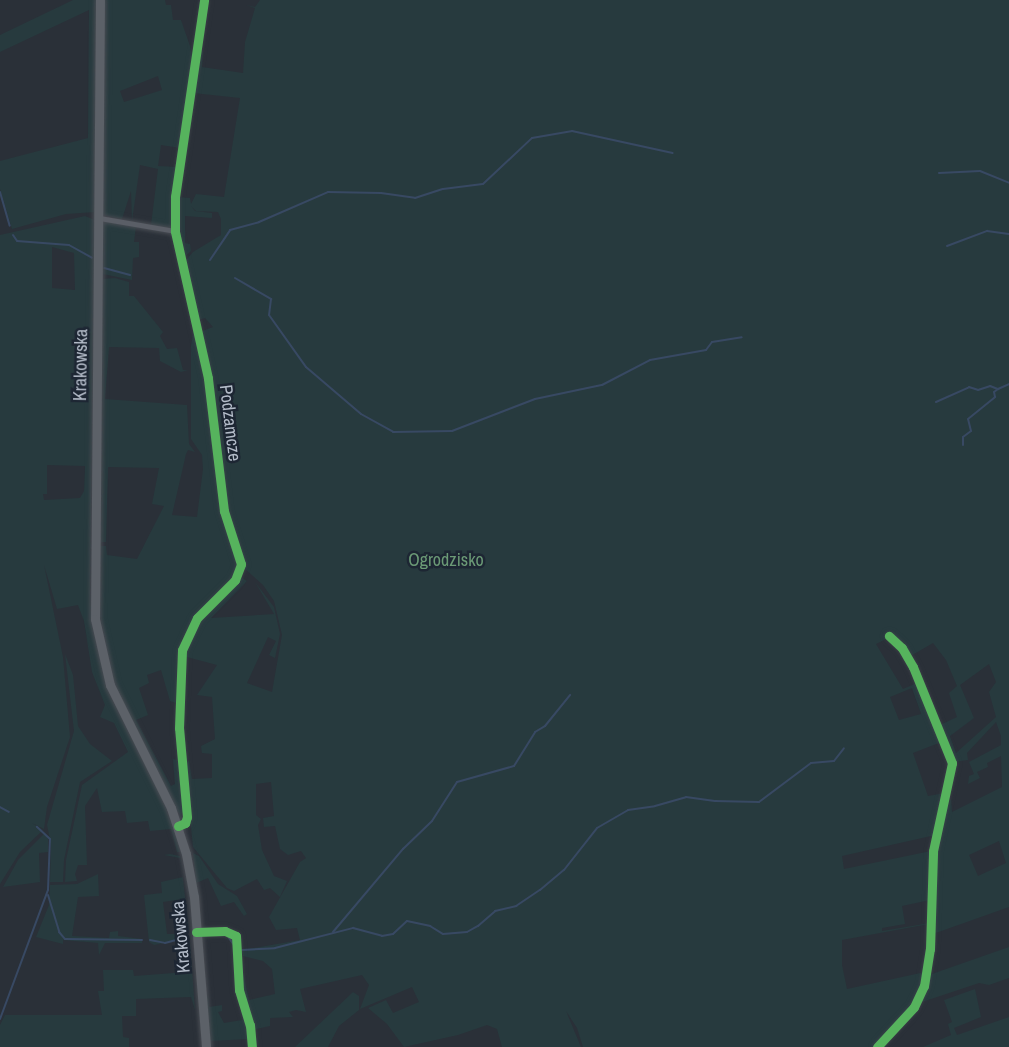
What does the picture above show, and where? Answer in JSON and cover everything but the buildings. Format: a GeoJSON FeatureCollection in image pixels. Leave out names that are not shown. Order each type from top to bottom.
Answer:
{"type":"FeatureCollection","features":[{"type":"Feature","properties":{"kind":"main road","name":"Krakowska"},"geometry":{"type":"LineString","coordinates":[[100,0],[95,619],[102,659],[114,697],[178,826],[190,872],[206,1047]]}},
{"type":"Feature","properties":{"kind":"street","name":"Podzamcze"},"geometry":{"type":"LineString","coordinates":[[178,826],[185,823],[187,817],[179,728],[182,650],[197,618],[235,580],[241,564],[224,511],[208,379],[175,231],[175,197],[204,0]]}},
{"type":"Feature","properties":{"kind":"street"},"geometry":{"type":"LineString","coordinates":[[99,218],[175,231]]}},
{"type":"Feature","properties":{"kind":"street"},"geometry":{"type":"LineString","coordinates":[[877,1047],[914,1007],[924,986],[930,949],[933,851],[952,763],[913,667],[902,648],[889,636]]}},
{"type":"Feature","properties":{"kind":"street"},"geometry":{"type":"LineString","coordinates":[[196,932],[225,931],[236,936],[239,990],[250,1025],[252,1047]]}},
{"type":"Feature","properties":{"kind":"green space"},"geometry":{"type":"Polygon","coordinates":[[[73,0],[96,0],[95,212],[66,214],[12,229],[0,189],[0,161],[88,138],[89,10],[0,52],[0,35],[73,0]]]}},
{"type":"Feature","properties":{"kind":"green space"},"geometry":{"type":"Polygon","coordinates":[[[103,0],[165,0],[166,5],[171,5],[173,20],[181,20],[192,57],[180,148],[161,145],[158,166],[177,167],[171,228],[137,224],[151,225],[158,169],[140,165],[132,221],[131,191],[122,219],[103,215],[103,0]],[[158,76],[120,91],[124,102],[162,90],[158,76]]]}},
{"type":"Feature","properties":{"kind":"green space","name":"Ogrodzisko"},"geometry":{"type":"Polygon","coordinates":[[[260,0],[1009,0],[1009,907],[933,934],[933,859],[943,818],[951,798],[952,812],[1002,787],[1001,756],[987,763],[988,767],[977,772],[980,778],[968,784],[969,776],[974,774],[969,762],[1001,745],[1001,736],[996,722],[967,753],[968,760],[953,762],[935,717],[940,725],[957,717],[949,693],[957,686],[946,660],[933,643],[909,657],[890,635],[902,653],[888,638],[876,644],[903,689],[917,683],[904,656],[906,657],[944,741],[913,753],[928,796],[945,793],[947,784],[931,858],[930,900],[902,906],[905,924],[882,928],[882,931],[930,923],[924,984],[915,1003],[875,1047],[583,1047],[577,1028],[566,1011],[581,1047],[502,1047],[497,1029],[487,1025],[458,1035],[404,1047],[387,1024],[368,1008],[386,1000],[393,1013],[419,1002],[412,987],[360,1009],[369,985],[362,975],[300,989],[306,1012],[296,1010],[289,1012],[293,1017],[270,1018],[270,1026],[252,1030],[241,993],[239,954],[249,1000],[275,994],[272,969],[263,961],[243,956],[238,941],[242,950],[300,940],[297,928],[276,930],[269,917],[300,862],[306,858],[301,851],[288,855],[280,849],[275,826],[264,827],[263,818],[274,816],[271,782],[256,784],[256,815],[261,819],[258,825],[262,850],[274,876],[287,881],[280,897],[270,888],[264,890],[257,879],[234,891],[227,888],[193,847],[190,817],[193,816],[189,814],[185,762],[189,761],[192,779],[212,778],[212,754],[202,753],[201,746],[215,739],[212,697],[197,695],[217,665],[183,656],[190,636],[208,609],[241,577],[247,581],[211,618],[274,614],[255,582],[274,607],[280,634],[275,658],[269,655],[276,641],[268,637],[247,683],[272,692],[282,635],[274,601],[263,585],[243,567],[226,510],[215,403],[200,332],[213,327],[205,318],[197,320],[183,264],[193,252],[221,235],[221,219],[218,212],[196,211],[191,206],[195,211],[212,213],[212,218],[185,216],[185,243],[190,244],[191,251],[182,259],[177,226],[177,197],[190,198],[191,204],[196,194],[224,197],[240,98],[193,93],[198,53],[203,51],[202,67],[243,73],[245,42],[255,8],[246,5],[255,7],[260,0]],[[989,664],[960,685],[974,718],[950,736],[956,753],[996,717],[989,692],[996,682],[989,664]],[[912,688],[890,697],[899,720],[921,714],[912,688]],[[931,836],[842,856],[844,869],[931,851],[934,837],[931,836]],[[999,841],[969,855],[978,876],[1006,863],[999,841]],[[929,924],[842,940],[842,965],[847,989],[925,972],[929,924]]]}},
{"type":"Feature","properties":{"kind":"green space"},"geometry":{"type":"Polygon","coordinates":[[[85,216],[95,220],[90,592],[92,626],[109,694],[165,805],[181,852],[177,852],[171,829],[150,831],[148,821],[127,823],[125,811],[102,812],[97,788],[85,806],[87,865],[78,865],[75,874],[77,881],[65,882],[66,860],[82,785],[128,752],[114,723],[100,717],[105,705],[92,672],[84,621],[78,605],[57,609],[44,565],[63,657],[70,737],[47,807],[44,829],[32,823],[43,830],[20,852],[0,884],[0,235],[85,216]],[[52,247],[52,288],[75,290],[74,253],[52,247]],[[47,465],[47,494],[43,494],[44,500],[80,498],[84,491],[85,466],[47,465]]]}},
{"type":"Feature","properties":{"kind":"green space"},"geometry":{"type":"Polygon","coordinates":[[[103,221],[136,226],[134,242],[139,242],[139,257],[133,258],[132,280],[103,274],[103,221]]]}},
{"type":"Feature","properties":{"kind":"green space"},"geometry":{"type":"Polygon","coordinates":[[[115,278],[129,282],[129,296],[134,296],[163,332],[160,336],[167,349],[177,348],[183,370],[188,370],[181,372],[160,361],[159,348],[109,347],[105,399],[187,405],[189,444],[195,452],[188,450],[186,454],[172,515],[197,517],[203,469],[202,455],[191,439],[191,346],[194,328],[214,434],[221,504],[238,561],[234,578],[199,611],[182,639],[177,662],[176,703],[170,701],[161,670],[147,675],[149,683],[139,688],[148,715],[136,720],[171,786],[175,784],[173,759],[179,760],[184,810],[181,815],[177,812],[117,695],[98,608],[100,546],[106,546],[107,555],[137,559],[164,506],[152,504],[159,468],[108,467],[106,542],[100,542],[102,279],[115,278]]]}},
{"type":"Feature","properties":{"kind":"green space"},"geometry":{"type":"Polygon","coordinates":[[[65,654],[73,675],[78,726],[90,744],[112,761],[80,782],[64,860],[63,882],[50,882],[51,844],[47,825],[74,731],[65,654]]]}},
{"type":"Feature","properties":{"kind":"green space"},"geometry":{"type":"Polygon","coordinates":[[[45,833],[48,852],[39,853],[40,882],[3,887],[18,860],[45,833]]]}},
{"type":"Feature","properties":{"kind":"green space"},"geometry":{"type":"Polygon","coordinates":[[[193,853],[199,856],[218,884],[237,896],[247,914],[244,916],[234,902],[221,906],[208,878],[196,883],[193,853]]]}},
{"type":"Feature","properties":{"kind":"green space"},"geometry":{"type":"Polygon","coordinates":[[[98,874],[99,896],[78,897],[72,936],[109,938],[110,932],[118,931],[118,936],[142,939],[142,943],[105,943],[99,955],[98,943],[63,940],[63,944],[36,937],[49,905],[50,885],[77,884],[98,874]]]}},
{"type":"Feature","properties":{"kind":"green space"},"geometry":{"type":"Polygon","coordinates":[[[183,877],[189,932],[185,925],[183,899],[163,902],[167,934],[187,934],[190,938],[154,945],[149,942],[144,895],[162,893],[161,882],[183,877]]]}},
{"type":"Feature","properties":{"kind":"green space"},"geometry":{"type":"Polygon","coordinates":[[[190,942],[195,1010],[191,997],[136,999],[136,1016],[122,1016],[123,1037],[129,1038],[129,1047],[0,1047],[0,1025],[5,1015],[102,1015],[98,991],[104,991],[103,970],[133,970],[134,976],[187,972],[186,948],[180,948],[190,942]]]}},
{"type":"Feature","properties":{"kind":"green space"},"geometry":{"type":"Polygon","coordinates":[[[1009,947],[1009,978],[989,985],[979,983],[919,1003],[929,975],[1009,947]]]}},
{"type":"Feature","properties":{"kind":"green space"},"geometry":{"type":"Polygon","coordinates":[[[975,989],[981,1017],[954,1028],[957,1035],[1009,1017],[1009,1047],[923,1047],[951,1035],[948,1024],[952,1022],[944,1000],[975,989]]]}},
{"type":"Feature","properties":{"kind":"green space"},"geometry":{"type":"Polygon","coordinates":[[[353,992],[359,996],[359,1010],[339,1026],[328,1047],[295,1047],[353,992]]]}},
{"type":"Feature","properties":{"kind":"green space"},"geometry":{"type":"Polygon","coordinates":[[[205,996],[208,996],[209,1007],[222,1005],[222,1011],[218,1012],[224,1023],[248,1019],[250,1039],[209,1041],[205,996]]]}},
{"type":"Feature","properties":{"kind":"waterway"},"geometry":{"type":"LineString","coordinates":[[210,260],[230,230],[259,222],[328,192],[381,193],[415,198],[443,189],[483,184],[532,138],[572,131],[673,153]]}},
{"type":"Feature","properties":{"kind":"waterway"},"geometry":{"type":"LineString","coordinates":[[939,173],[980,171],[1009,183]]}},
{"type":"Feature","properties":{"kind":"waterway"},"geometry":{"type":"LineString","coordinates":[[0,192],[10,226]]}},
{"type":"Feature","properties":{"kind":"waterway"},"geometry":{"type":"LineString","coordinates":[[947,246],[987,231],[1009,234]]}},
{"type":"Feature","properties":{"kind":"waterway"},"geometry":{"type":"LineString","coordinates":[[13,235],[17,241],[69,245],[92,258]]}},
{"type":"Feature","properties":{"kind":"waterway"},"geometry":{"type":"LineString","coordinates":[[104,268],[130,275]]}},
{"type":"Feature","properties":{"kind":"waterway"},"geometry":{"type":"LineString","coordinates":[[235,278],[271,299],[269,315],[306,367],[361,414],[393,432],[452,431],[535,399],[602,385],[650,360],[706,350],[712,342],[742,337]]}},
{"type":"Feature","properties":{"kind":"waterway"},"geometry":{"type":"LineString","coordinates":[[936,402],[969,387],[978,390],[990,386],[998,389],[1009,384]]}},
{"type":"Feature","properties":{"kind":"waterway"},"geometry":{"type":"LineString","coordinates":[[963,445],[963,437],[971,431],[968,419],[995,397],[994,392],[998,389]]}},
{"type":"Feature","properties":{"kind":"waterway"},"geometry":{"type":"LineString","coordinates":[[333,932],[403,849],[432,821],[457,782],[514,766],[535,732],[545,726],[570,695]]}},
{"type":"Feature","properties":{"kind":"waterway"},"geometry":{"type":"LineString","coordinates":[[242,950],[275,948],[353,928],[382,936],[393,934],[407,921],[430,926],[443,934],[467,932],[495,911],[516,906],[540,890],[564,870],[597,828],[628,810],[686,797],[759,802],[811,763],[834,761],[844,748]]}},
{"type":"Feature","properties":{"kind":"waterway"},"geometry":{"type":"LineString","coordinates":[[0,807],[9,812]]}},
{"type":"Feature","properties":{"kind":"waterway"},"geometry":{"type":"LineString","coordinates":[[0,1019],[48,890],[50,839],[37,827]]}},
{"type":"Feature","properties":{"kind":"waterway"},"geometry":{"type":"LineString","coordinates":[[48,895],[59,932],[65,939],[142,940]]}},
{"type":"Feature","properties":{"kind":"waterway"},"geometry":{"type":"LineString","coordinates":[[204,934],[227,935],[234,945]]}},
{"type":"Feature","properties":{"kind":"waterway"},"geometry":{"type":"LineString","coordinates":[[150,940],[165,943],[188,937]]}},
{"type":"Feature","properties":{"kind":"cycle path"},"geometry":{"type":"LineString","coordinates":[[178,826],[185,823],[187,817],[179,728],[182,650],[197,618],[235,580],[241,564],[224,511],[208,378],[175,231],[175,197],[204,0]]}},
{"type":"Feature","properties":{"kind":"cycle path"},"geometry":{"type":"LineString","coordinates":[[877,1047],[914,1007],[924,986],[930,949],[933,851],[952,763],[913,667],[902,648],[889,636]]}},
{"type":"Feature","properties":{"kind":"cycle path"},"geometry":{"type":"LineString","coordinates":[[196,932],[225,931],[236,936],[239,990],[250,1025],[252,1047]]}}]}
